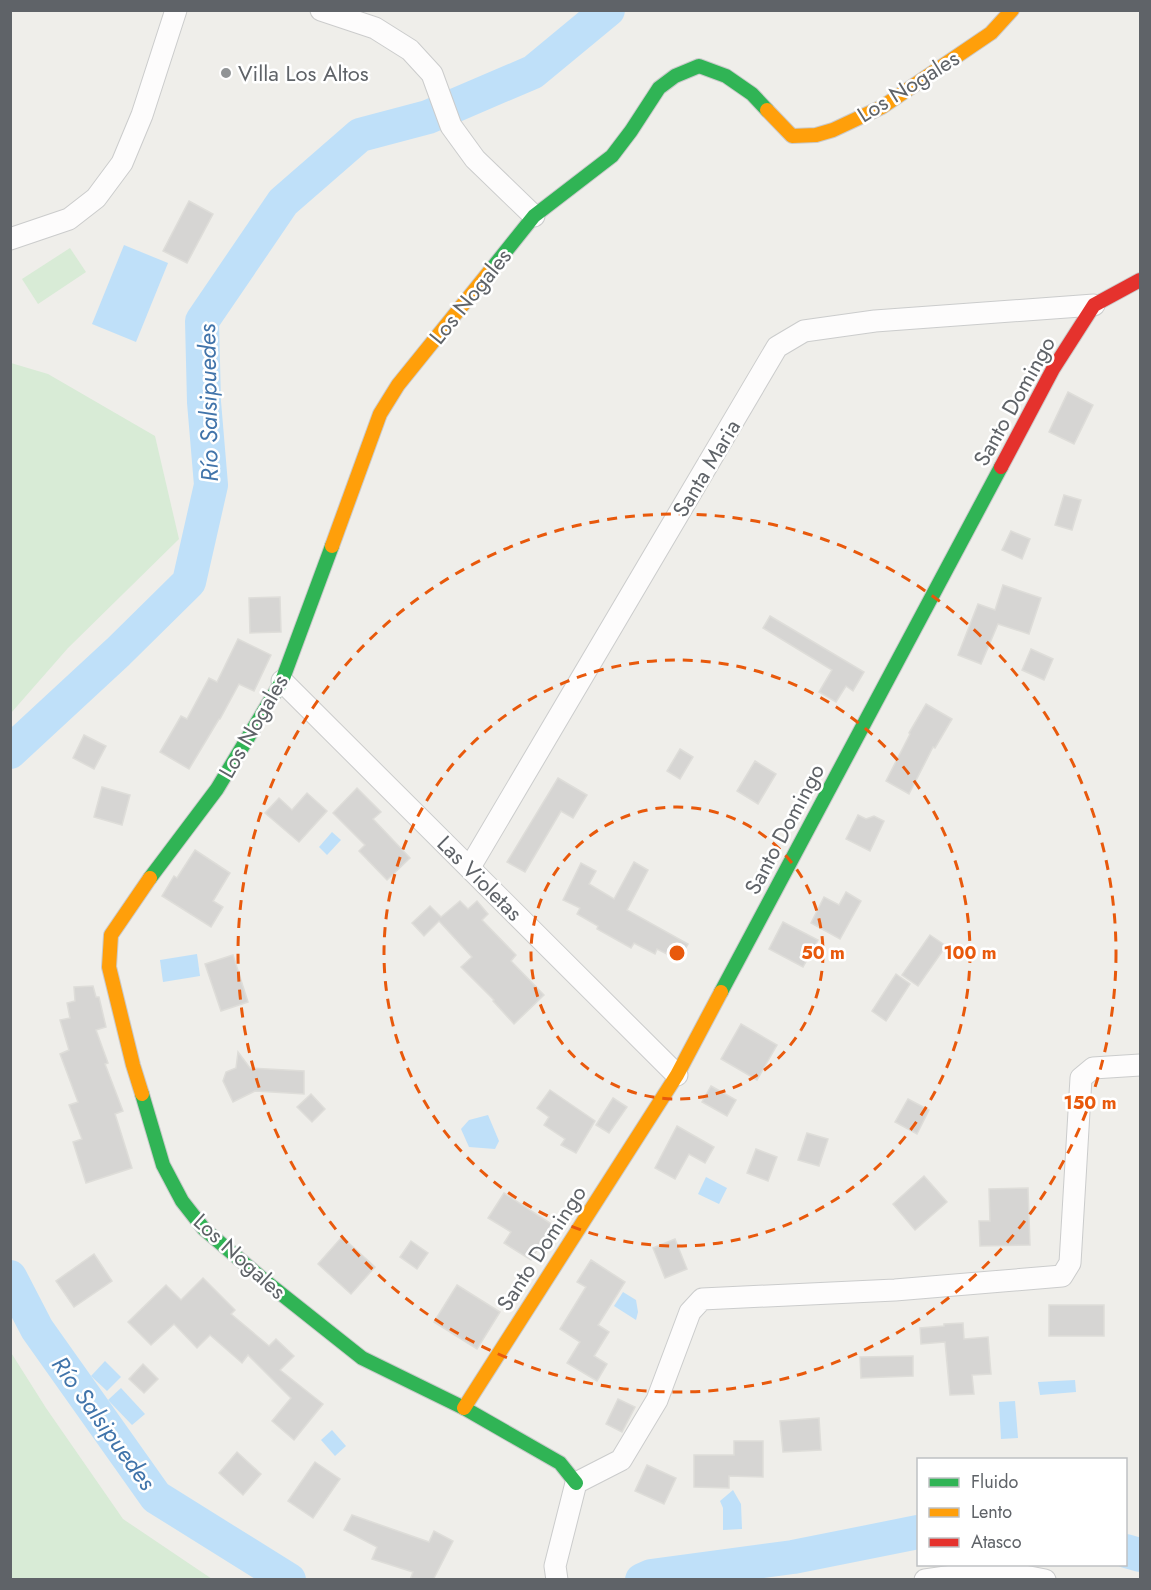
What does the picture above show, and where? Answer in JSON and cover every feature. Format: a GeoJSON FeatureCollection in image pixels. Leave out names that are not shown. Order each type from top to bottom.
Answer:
{"type":"FeatureCollection","features":[{"type":"Feature","properties":{"kind":"street"},"geometry":{"type":"LineString","coordinates":[[10,239],[69,219],[96,198],[122,164],[142,115],[176,10]]}},
{"type":"Feature","properties":{"kind":"street"},"geometry":{"type":"LineString","coordinates":[[321,10],[375,28],[410,50],[432,74],[451,126],[475,159],[534,216]]}},
{"type":"Feature","properties":{"kind":"street","name":"Los Nogales"},"geometry":{"type":"LineString","coordinates":[[576,1483],[560,1463],[464,1408],[362,1359],[204,1228],[182,1202],[163,1165],[133,1065],[109,967],[111,935],[138,893],[217,789],[282,681],[380,414],[398,386],[534,216],[612,156],[659,88],[675,76],[699,66],[726,76],[752,94],[792,136],[816,135],[833,130],[882,107],[991,33],[1012,10]]}},
{"type":"Feature","properties":{"kind":"street","name":"Santo Domingo"},"geometry":{"type":"LineString","coordinates":[[464,1408],[677,1075],[1048,380],[1094,305],[1140,280]]}},
{"type":"Feature","properties":{"kind":"street","name":"Santa Maria"},"geometry":{"type":"LineString","coordinates":[[470,867],[777,347],[804,331],[875,321],[1094,305]]}},
{"type":"Feature","properties":{"kind":"street","name":"Las Violetas"},"geometry":{"type":"LineString","coordinates":[[282,681],[677,1075]]}},
{"type":"Feature","properties":{"kind":"street"},"geometry":{"type":"LineString","coordinates":[[557,1580],[555,1566],[576,1483],[621,1461],[657,1400],[690,1312],[702,1299],[895,1290],[1062,1276],[1070,1263],[1081,1078],[1093,1068],[1140,1065]]}},
{"type":"Feature","properties":{"kind":"street"},"geometry":{"type":"LineString","coordinates":[[925,1580],[953,1576],[1014,1574],[1045,1580]]}},
{"type":"Feature","properties":{"kind":"green space"},"geometry":{"type":"Polygon","coordinates":[[[70,248],[86,272],[38,304],[22,279],[70,248]]]}},
{"type":"Feature","properties":{"kind":"green space"},"geometry":{"type":"Polygon","coordinates":[[[11,363],[48,374],[155,436],[179,539],[68,648],[11,713],[11,363]]]}},
{"type":"Feature","properties":{"kind":"green space"},"geometry":{"type":"Polygon","coordinates":[[[10,1351],[46,1408],[123,1519],[212,1579],[11,1579],[10,1351]]]}},
{"type":"Feature","properties":{"kind":"water"},"geometry":{"type":"Polygon","coordinates":[[[124,245],[168,263],[136,342],[92,324],[124,245]]]}},
{"type":"Feature","properties":{"kind":"water"},"geometry":{"type":"Polygon","coordinates":[[[332,832],[341,840],[327,855],[319,847],[332,832]]]}},
{"type":"Feature","properties":{"kind":"water"},"geometry":{"type":"Polygon","coordinates":[[[197,954],[200,976],[163,982],[160,960],[197,954]]]}},
{"type":"Feature","properties":{"kind":"water"},"geometry":{"type":"Polygon","coordinates":[[[488,1115],[499,1141],[495,1149],[469,1147],[461,1129],[469,1120],[488,1115]]]}},
{"type":"Feature","properties":{"kind":"water"},"geometry":{"type":"Polygon","coordinates":[[[706,1177],[727,1188],[719,1204],[698,1194],[706,1177]]]}},
{"type":"Feature","properties":{"kind":"water"},"geometry":{"type":"Polygon","coordinates":[[[623,1292],[636,1300],[638,1312],[636,1320],[614,1306],[623,1292]]]}},
{"type":"Feature","properties":{"kind":"water"},"geometry":{"type":"Polygon","coordinates":[[[105,1361],[121,1377],[107,1391],[91,1376],[105,1361]]]}},
{"type":"Feature","properties":{"kind":"water"},"geometry":{"type":"Polygon","coordinates":[[[1075,1380],[1076,1392],[1040,1395],[1038,1382],[1075,1380]]]}},
{"type":"Feature","properties":{"kind":"water"},"geometry":{"type":"Polygon","coordinates":[[[121,1388],[145,1414],[132,1425],[108,1400],[121,1388]]]}},
{"type":"Feature","properties":{"kind":"water"},"geometry":{"type":"Polygon","coordinates":[[[1015,1401],[1018,1438],[1001,1439],[999,1402],[1015,1401]]]}},
{"type":"Feature","properties":{"kind":"water"},"geometry":{"type":"Polygon","coordinates":[[[332,1430],[346,1446],[335,1456],[321,1440],[332,1430]]]}},
{"type":"Feature","properties":{"kind":"water"},"geometry":{"type":"Polygon","coordinates":[[[733,1490],[741,1504],[742,1529],[723,1530],[723,1508],[720,1501],[733,1490]]]}},
{"type":"Feature","properties":{"kind":"building"},"geometry":{"type":"Polygon","coordinates":[[[189,201],[213,214],[187,263],[163,251],[189,201]]]}},
{"type":"Feature","properties":{"kind":"building"},"geometry":{"type":"Polygon","coordinates":[[[1068,392],[1093,405],[1074,444],[1049,432],[1068,392]]]}},
{"type":"Feature","properties":{"kind":"building"},"geometry":{"type":"Polygon","coordinates":[[[1064,495],[1081,500],[1072,530],[1055,525],[1064,495]]]}},
{"type":"Feature","properties":{"kind":"building"},"geometry":{"type":"Polygon","coordinates":[[[1011,531],[1030,539],[1022,559],[1002,550],[1011,531]]]}},
{"type":"Feature","properties":{"kind":"building"},"geometry":{"type":"Polygon","coordinates":[[[1003,585],[1041,598],[1029,634],[998,624],[981,664],[958,655],[978,604],[995,610],[1003,585]]]}},
{"type":"Feature","properties":{"kind":"building"},"geometry":{"type":"Polygon","coordinates":[[[280,597],[281,632],[250,633],[249,598],[280,597]]]}},
{"type":"Feature","properties":{"kind":"building"},"geometry":{"type":"Polygon","coordinates":[[[770,616],[864,672],[853,691],[846,686],[836,702],[819,692],[832,670],[763,628],[770,616]]]}},
{"type":"Feature","properties":{"kind":"building"},"geometry":{"type":"Polygon","coordinates":[[[238,639],[271,655],[254,691],[239,684],[189,769],[160,752],[181,716],[187,719],[209,678],[217,682],[238,639]]]}},
{"type":"Feature","properties":{"kind":"building"},"geometry":{"type":"Polygon","coordinates":[[[1031,649],[1053,659],[1044,680],[1022,670],[1031,649]]]}},
{"type":"Feature","properties":{"kind":"building"},"geometry":{"type":"Polygon","coordinates":[[[926,704],[952,719],[935,748],[933,747],[909,794],[886,781],[926,704]]]}},
{"type":"Feature","properties":{"kind":"building"},"geometry":{"type":"Polygon","coordinates":[[[84,735],[106,746],[94,769],[73,758],[84,735]]]}},
{"type":"Feature","properties":{"kind":"building"},"geometry":{"type":"Polygon","coordinates":[[[680,749],[693,757],[680,779],[667,771],[680,749]]]}},
{"type":"Feature","properties":{"kind":"building"},"geometry":{"type":"Polygon","coordinates":[[[755,761],[776,774],[758,804],[737,791],[755,761]]]}},
{"type":"Feature","properties":{"kind":"building"},"geometry":{"type":"Polygon","coordinates":[[[558,778],[587,795],[573,818],[561,811],[525,872],[507,862],[558,778]]]}},
{"type":"Feature","properties":{"kind":"building"},"geometry":{"type":"Polygon","coordinates":[[[102,787],[130,795],[122,825],[94,817],[102,787]]]}},
{"type":"Feature","properties":{"kind":"building"},"geometry":{"type":"Polygon","coordinates":[[[357,788],[381,812],[373,819],[410,858],[387,880],[359,851],[365,845],[333,813],[357,788]]]}},
{"type":"Feature","properties":{"kind":"building"},"geometry":{"type":"Polygon","coordinates":[[[307,793],[327,811],[299,842],[265,813],[279,798],[292,810],[307,793]]]}},
{"type":"Feature","properties":{"kind":"building"},"geometry":{"type":"Polygon","coordinates":[[[858,815],[866,819],[874,816],[884,821],[870,851],[846,839],[858,815]]]}},
{"type":"Feature","properties":{"kind":"building"},"geometry":{"type":"Polygon","coordinates":[[[195,850],[230,873],[213,901],[223,907],[211,927],[162,896],[174,876],[177,878],[195,850]]]}},
{"type":"Feature","properties":{"kind":"building"},"geometry":{"type":"Polygon","coordinates":[[[634,862],[648,870],[627,910],[688,944],[679,960],[657,949],[655,954],[634,943],[631,948],[597,929],[598,926],[577,914],[580,908],[563,900],[581,863],[596,871],[589,884],[614,899],[634,862]]]}},
{"type":"Feature","properties":{"kind":"building"},"geometry":{"type":"Polygon","coordinates":[[[846,892],[861,901],[840,939],[811,923],[824,897],[839,905],[846,892]]]}},
{"type":"Feature","properties":{"kind":"building"},"geometry":{"type":"Polygon","coordinates":[[[460,901],[468,909],[477,901],[488,914],[482,920],[516,955],[511,961],[544,995],[514,1024],[461,967],[472,957],[439,921],[424,936],[412,923],[430,906],[441,917],[460,901]]]}},
{"type":"Feature","properties":{"kind":"building"},"geometry":{"type":"Polygon","coordinates":[[[783,922],[818,940],[803,967],[769,949],[783,922]]]}},
{"type":"Feature","properties":{"kind":"building"},"geometry":{"type":"Polygon","coordinates":[[[930,935],[946,946],[918,986],[902,975],[930,935]]]}},
{"type":"Feature","properties":{"kind":"building"},"geometry":{"type":"Polygon","coordinates":[[[233,955],[248,1002],[221,1011],[205,964],[233,955]]]}},
{"type":"Feature","properties":{"kind":"building"},"geometry":{"type":"Polygon","coordinates":[[[896,974],[910,984],[886,1021],[872,1011],[896,974]]]}},
{"type":"Feature","properties":{"kind":"building"},"geometry":{"type":"Polygon","coordinates":[[[93,986],[96,997],[99,997],[106,1027],[96,1030],[108,1063],[105,1064],[123,1111],[115,1114],[132,1168],[86,1183],[73,1142],[82,1139],[69,1105],[78,1102],[60,1054],[69,1050],[60,1020],[70,1018],[67,1003],[75,1001],[74,987],[93,986]]]}},
{"type":"Feature","properties":{"kind":"building"},"geometry":{"type":"Polygon","coordinates":[[[741,1024],[777,1045],[757,1080],[721,1059],[741,1024]]]}},
{"type":"Feature","properties":{"kind":"building"},"geometry":{"type":"Polygon","coordinates":[[[238,1052],[250,1068],[304,1071],[304,1094],[255,1091],[233,1102],[223,1081],[226,1072],[236,1068],[238,1052]]]}},
{"type":"Feature","properties":{"kind":"building"},"geometry":{"type":"Polygon","coordinates":[[[711,1086],[736,1100],[727,1116],[702,1102],[711,1086]]]}},
{"type":"Feature","properties":{"kind":"building"},"geometry":{"type":"Polygon","coordinates":[[[550,1090],[595,1121],[576,1153],[561,1145],[565,1139],[544,1125],[549,1117],[537,1108],[550,1090]]]}},
{"type":"Feature","properties":{"kind":"building"},"geometry":{"type":"Polygon","coordinates":[[[311,1094],[325,1109],[312,1122],[297,1107],[311,1094]]]}},
{"type":"Feature","properties":{"kind":"building"},"geometry":{"type":"Polygon","coordinates":[[[613,1098],[627,1107],[609,1133],[596,1125],[613,1098]]]}},
{"type":"Feature","properties":{"kind":"building"},"geometry":{"type":"Polygon","coordinates":[[[908,1099],[929,1110],[917,1134],[895,1122],[908,1099]]]}},
{"type":"Feature","properties":{"kind":"building"},"geometry":{"type":"Polygon","coordinates":[[[677,1126],[714,1147],[705,1163],[689,1154],[675,1179],[655,1168],[677,1126]]]}},
{"type":"Feature","properties":{"kind":"building"},"geometry":{"type":"Polygon","coordinates":[[[807,1133],[828,1139],[819,1166],[798,1160],[807,1133]]]}},
{"type":"Feature","properties":{"kind":"building"},"geometry":{"type":"Polygon","coordinates":[[[756,1149],[777,1157],[768,1181],[747,1173],[756,1149]]]}},
{"type":"Feature","properties":{"kind":"building"},"geometry":{"type":"Polygon","coordinates":[[[924,1176],[947,1202],[915,1230],[893,1204],[924,1176]]]}},
{"type":"Feature","properties":{"kind":"building"},"geometry":{"type":"Polygon","coordinates":[[[1028,1188],[1030,1245],[980,1246],[979,1221],[990,1221],[989,1189],[1028,1188]]]}},
{"type":"Feature","properties":{"kind":"building"},"geometry":{"type":"Polygon","coordinates":[[[504,1193],[553,1225],[531,1260],[504,1243],[511,1232],[488,1218],[504,1193]]]}},
{"type":"Feature","properties":{"kind":"building"},"geometry":{"type":"Polygon","coordinates":[[[342,1237],[375,1267],[351,1294],[318,1264],[342,1237]]]}},
{"type":"Feature","properties":{"kind":"building"},"geometry":{"type":"Polygon","coordinates":[[[675,1239],[687,1269],[665,1278],[653,1248],[675,1239]]]}},
{"type":"Feature","properties":{"kind":"building"},"geometry":{"type":"Polygon","coordinates":[[[411,1241],[428,1253],[417,1269],[400,1257],[411,1241]]]}},
{"type":"Feature","properties":{"kind":"building"},"geometry":{"type":"Polygon","coordinates":[[[94,1254],[112,1281],[74,1307],[56,1281],[94,1254]]]}},
{"type":"Feature","properties":{"kind":"building"},"geometry":{"type":"Polygon","coordinates":[[[591,1260],[625,1282],[598,1325],[609,1332],[594,1356],[607,1364],[597,1381],[567,1363],[580,1342],[560,1329],[586,1287],[577,1282],[591,1260]]]}},
{"type":"Feature","properties":{"kind":"building"},"geometry":{"type":"Polygon","coordinates":[[[203,1278],[235,1310],[231,1314],[269,1346],[276,1339],[294,1356],[280,1370],[323,1404],[294,1440],[272,1421],[291,1398],[248,1355],[242,1363],[210,1335],[197,1348],[174,1324],[151,1345],[128,1322],[166,1285],[181,1300],[203,1278]]]}},
{"type":"Feature","properties":{"kind":"building"},"geometry":{"type":"Polygon","coordinates":[[[457,1285],[500,1312],[477,1349],[434,1322],[457,1285]]]}},
{"type":"Feature","properties":{"kind":"building"},"geometry":{"type":"Polygon","coordinates":[[[1049,1305],[1104,1305],[1104,1336],[1049,1336],[1049,1305]]]}},
{"type":"Feature","properties":{"kind":"building"},"geometry":{"type":"Polygon","coordinates":[[[963,1323],[964,1339],[988,1337],[991,1374],[972,1375],[974,1394],[950,1395],[945,1342],[921,1344],[920,1328],[963,1323]]]}},
{"type":"Feature","properties":{"kind":"building"},"geometry":{"type":"Polygon","coordinates":[[[913,1356],[913,1376],[861,1378],[860,1357],[913,1356]]]}},
{"type":"Feature","properties":{"kind":"building"},"geometry":{"type":"Polygon","coordinates":[[[143,1364],[158,1379],[144,1393],[129,1379],[143,1364]]]}},
{"type":"Feature","properties":{"kind":"building"},"geometry":{"type":"Polygon","coordinates":[[[618,1399],[635,1407],[622,1432],[606,1424],[618,1399]]]}},
{"type":"Feature","properties":{"kind":"building"},"geometry":{"type":"Polygon","coordinates":[[[819,1418],[821,1450],[783,1452],[780,1421],[819,1418]]]}},
{"type":"Feature","properties":{"kind":"building"},"geometry":{"type":"Polygon","coordinates":[[[734,1441],[763,1441],[763,1477],[729,1476],[729,1488],[694,1487],[694,1455],[734,1455],[734,1441]]]}},
{"type":"Feature","properties":{"kind":"building"},"geometry":{"type":"Polygon","coordinates":[[[237,1452],[261,1474],[243,1495],[219,1473],[237,1452]]]}},
{"type":"Feature","properties":{"kind":"building"},"geometry":{"type":"Polygon","coordinates":[[[315,1462],[340,1479],[313,1518],[288,1501],[315,1462]]]}},
{"type":"Feature","properties":{"kind":"building"},"geometry":{"type":"Polygon","coordinates":[[[647,1465],[676,1478],[664,1504],[635,1491],[647,1465]]]}},
{"type":"Feature","properties":{"kind":"building"},"geometry":{"type":"Polygon","coordinates":[[[352,1515],[429,1542],[434,1531],[453,1541],[433,1580],[410,1580],[413,1572],[372,1559],[377,1547],[344,1530],[352,1515]]]}},
{"type":"Feature","properties":{"kind":"waterway","name":"Río Salsipuedes"},"geometry":{"type":"LineString","coordinates":[[10,752],[118,652],[189,582],[211,485],[204,402],[202,321],[283,202],[360,135],[428,117],[533,72],[608,10]]}},
{"type":"Feature","properties":{"kind":"waterway","name":"Río Salsipuedes"},"geometry":{"type":"LineString","coordinates":[[10,1277],[37,1329],[156,1497],[289,1580]]}},
{"type":"Feature","properties":{"kind":"waterway","name":"Río Salsipuedes"},"geometry":{"type":"LineString","coordinates":[[642,1580],[651,1576],[793,1557],[917,1532]]}},
{"type":"Feature","properties":{"kind":"waterway","name":"Río Salsipuedes"},"geometry":{"type":"LineString","coordinates":[[1127,1551],[1140,1555]]}},
{"type":"Feature","properties":{"kind":"traffic: fast"},"geometry":{"type":"LineString","coordinates":[[490,271],[534,216],[612,156],[659,88],[675,76],[699,66],[726,76],[752,94],[767,110]]}},
{"type":"Feature","properties":{"kind":"traffic: fast"},"geometry":{"type":"LineString","coordinates":[[721,992],[1001,467]]}},
{"type":"Feature","properties":{"kind":"traffic: fast"},"geometry":{"type":"LineString","coordinates":[[150,878],[217,789],[282,681],[332,546]]}},
{"type":"Feature","properties":{"kind":"traffic: fast"},"geometry":{"type":"LineString","coordinates":[[142,1094],[163,1165],[182,1201],[204,1229],[362,1358],[464,1408],[560,1463],[576,1483]]}},
{"type":"Feature","properties":{"kind":"traffic: slow"},"geometry":{"type":"LineString","coordinates":[[767,110],[792,136],[816,135],[833,130],[882,107],[991,33],[1012,10]]}},
{"type":"Feature","properties":{"kind":"traffic: slow"},"geometry":{"type":"LineString","coordinates":[[332,546],[380,414],[398,385],[490,271]]}},
{"type":"Feature","properties":{"kind":"traffic: slow"},"geometry":{"type":"LineString","coordinates":[[142,1094],[109,967],[111,935],[150,878]]}},
{"type":"Feature","properties":{"kind":"traffic: slow"},"geometry":{"type":"LineString","coordinates":[[464,1408],[677,1075],[721,992]]}},
{"type":"Feature","properties":{"kind":"traffic: jam"},"geometry":{"type":"LineString","coordinates":[[1001,467],[1053,369],[1094,305],[1140,280]]}},
{"type":"Feature","properties":{"kind":"place","name":"Villa Los Altos"},"geometry":{"type":"Point","coordinates":[226,73]}}]}
